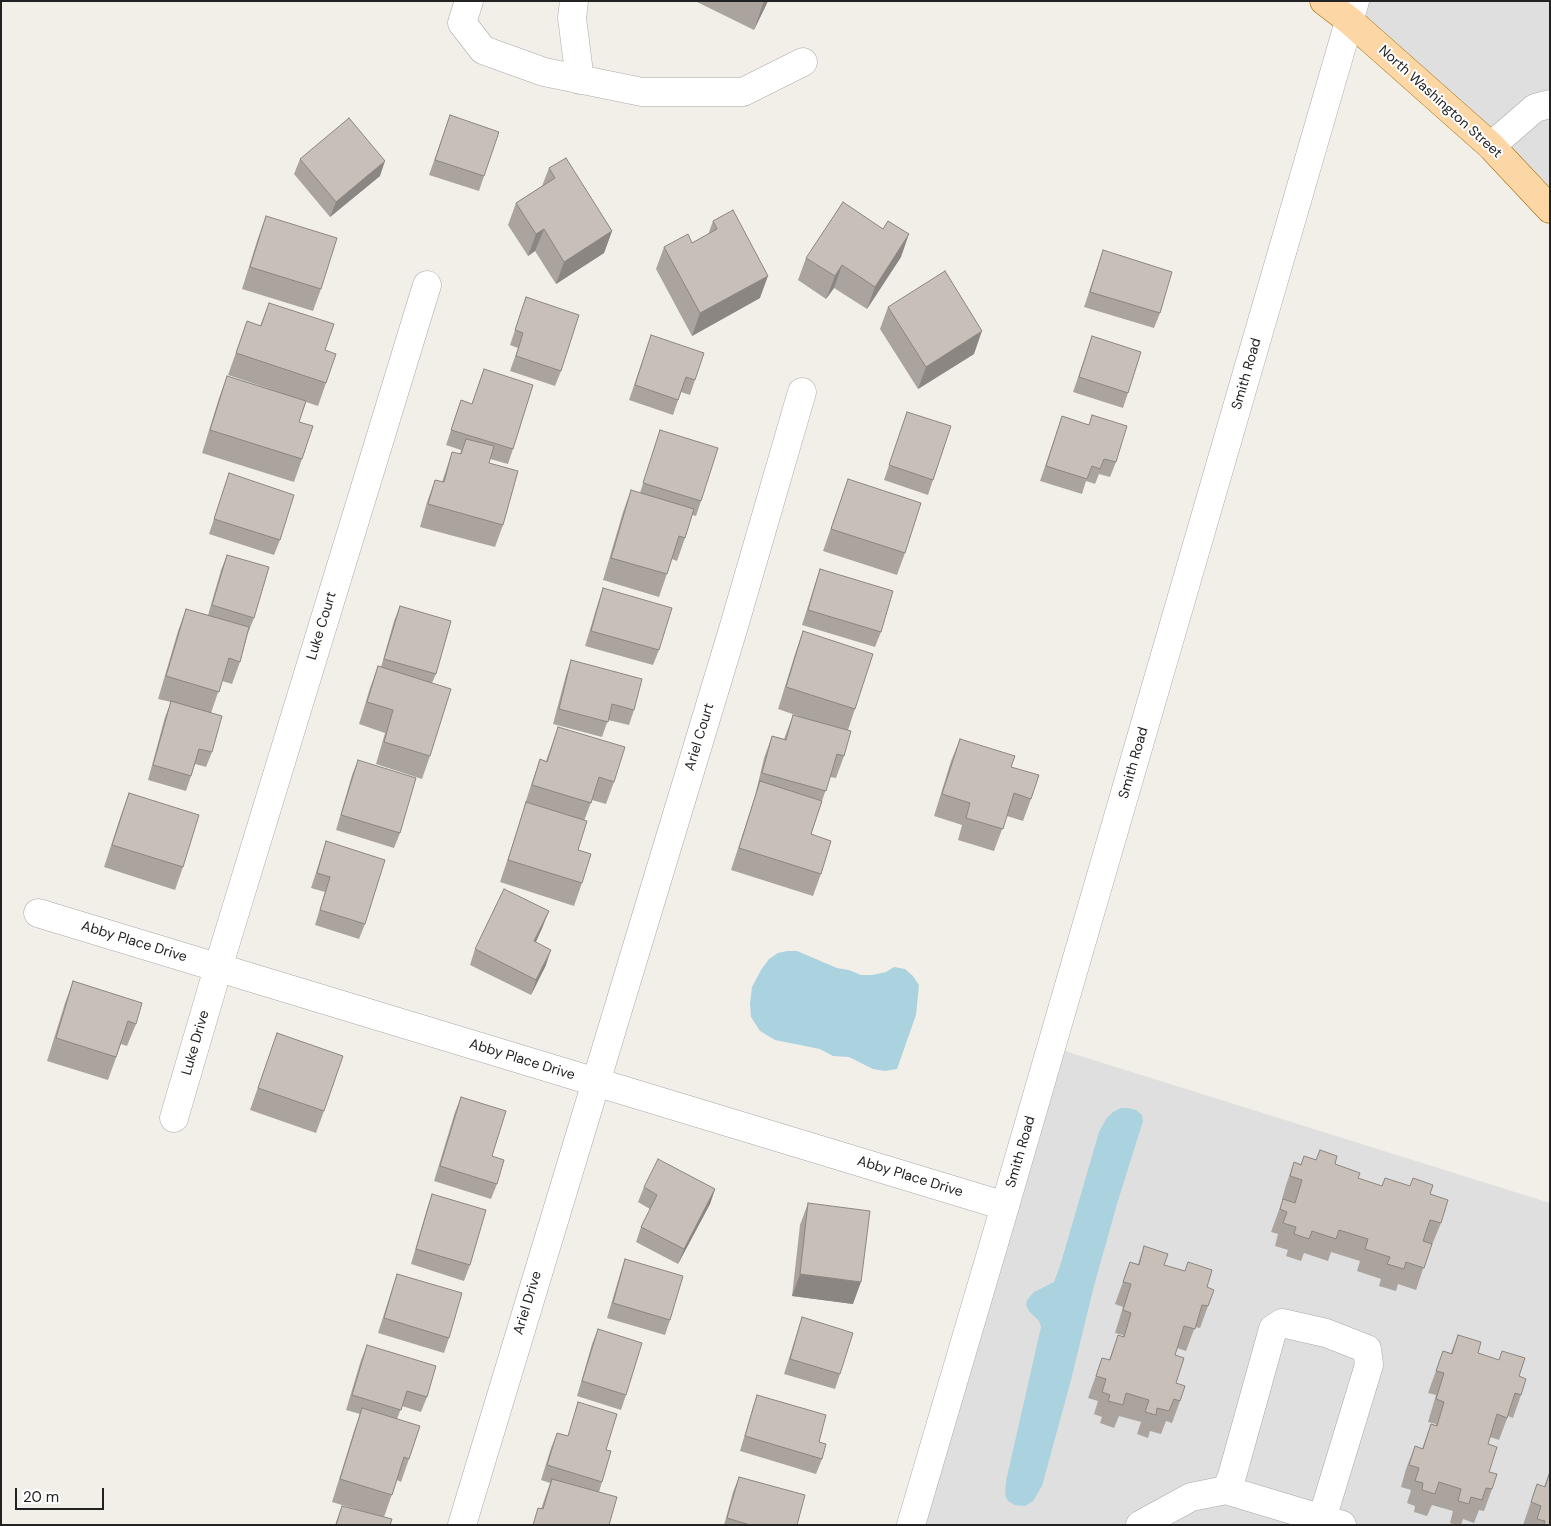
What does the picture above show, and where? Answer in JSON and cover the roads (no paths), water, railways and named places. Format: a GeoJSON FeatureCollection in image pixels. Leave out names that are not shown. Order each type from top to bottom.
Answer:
{"type":"FeatureCollection","features":[{"type":"Feature","properties":{"kind":"main road","name":"North Washington Street"},"geometry":{"type":"LineString","coordinates":[[1324,1],[1353,11],[1491,146],[1550,209]]}},
{"type":"Feature","properties":{"kind":"street"},"geometry":{"type":"LineString","coordinates":[[469,1],[462,23],[483,50],[544,72],[642,92],[743,92],[803,62]]}},
{"type":"Feature","properties":{"kind":"street"},"geometry":{"type":"LineString","coordinates":[[574,1],[572,18],[580,80]]}},
{"type":"Feature","properties":{"kind":"street","name":"Smith Road"},"geometry":{"type":"LineString","coordinates":[[911,1525],[1006,1206],[1353,11]]}},
{"type":"Feature","properties":{"kind":"street"},"geometry":{"type":"LineString","coordinates":[[1491,146],[1535,108],[1550,104]]}},
{"type":"Feature","properties":{"kind":"street","name":"Luke Court"},"geometry":{"type":"LineString","coordinates":[[218,968],[426,285]]}},
{"type":"Feature","properties":{"kind":"street","name":"Ariel Court"},"geometry":{"type":"LineString","coordinates":[[595,1082],[734,626],[802,392]]}},
{"type":"Feature","properties":{"kind":"street","name":"Abby Place Drive"},"geometry":{"type":"LineString","coordinates":[[38,913],[1006,1206]]}},
{"type":"Feature","properties":{"kind":"street","name":"Luke Drive"},"geometry":{"type":"LineString","coordinates":[[174,1118],[218,968]]}},
{"type":"Feature","properties":{"kind":"street","name":"Ariel Drive"},"geometry":{"type":"LineString","coordinates":[[462,1525],[595,1082]]}},
{"type":"Feature","properties":{"kind":"street"},"geometry":{"type":"LineString","coordinates":[[1140,1525],[1192,1497],[1226,1490],[1332,1522],[1369,1365],[1367,1349],[1326,1333],[1282,1323],[1273,1329],[1232,1476],[1226,1490]]}},
{"type":"Feature","properties":{"kind":"water"},"geometry":{"type":"Polygon","coordinates":[[[797,951],[837,968],[861,975],[886,972],[894,967],[905,969],[913,976],[919,985],[916,1015],[897,1069],[885,1071],[873,1069],[849,1057],[833,1056],[820,1049],[775,1040],[760,1031],[751,1017],[752,987],[769,959],[778,953],[797,951]]]}},
{"type":"Feature","properties":{"kind":"water"},"geometry":{"type":"Polygon","coordinates":[[[1121,1108],[1136,1110],[1142,1115],[1143,1121],[1094,1286],[1042,1486],[1033,1501],[1025,1506],[1015,1505],[1008,1501],[1005,1495],[1006,1481],[1041,1327],[1039,1321],[1029,1311],[1026,1305],[1027,1300],[1034,1292],[1054,1282],[1099,1132],[1106,1119],[1113,1112],[1121,1108]]]}}]}
